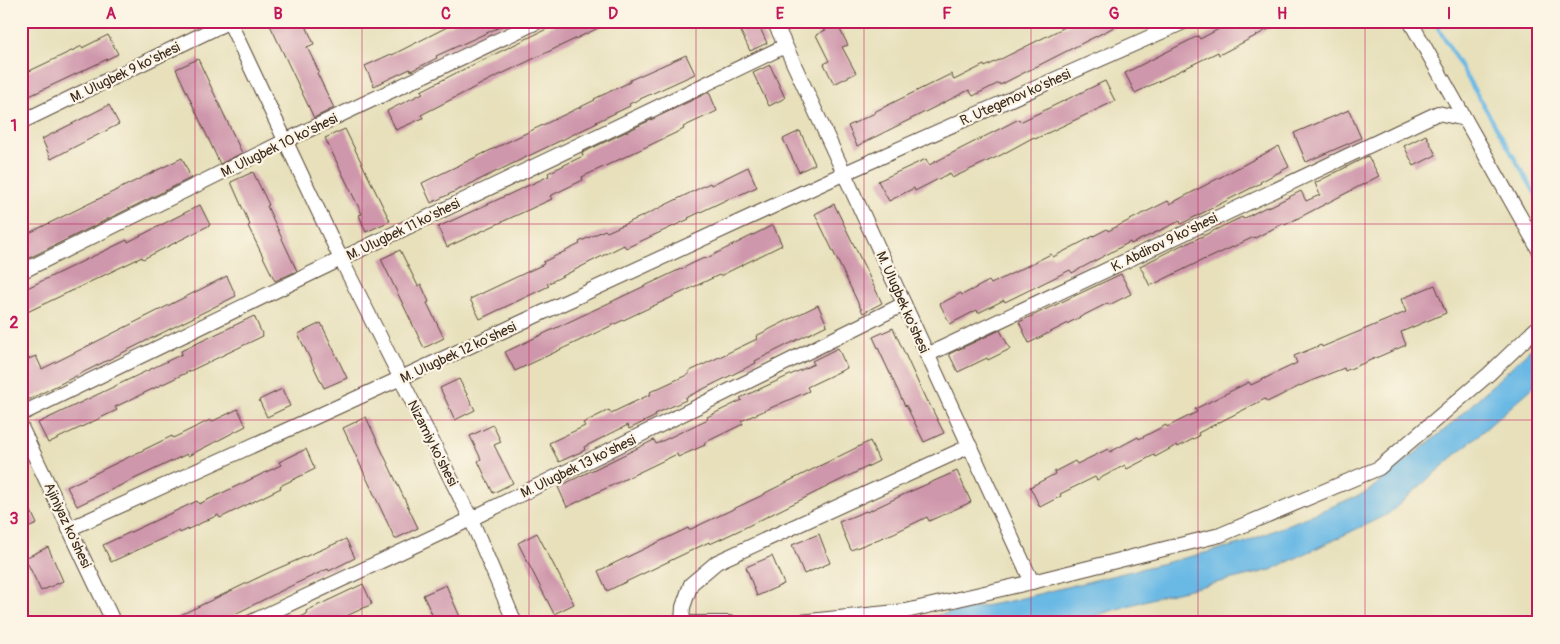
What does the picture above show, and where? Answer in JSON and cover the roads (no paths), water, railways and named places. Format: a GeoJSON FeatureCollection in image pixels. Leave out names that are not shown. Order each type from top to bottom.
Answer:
{"type":"FeatureCollection","features":[{"type":"Feature","properties":{"kind":"street","name":"Nizamiy ko'shesi"},"geometry":{"type":"LineString","coordinates":[[229,21],[341,258],[471,519],[516,623]]}},
{"type":"Feature","properties":{"kind":"street","name":"M. Ulugbek 9 ko'shesi"},"geometry":{"type":"LineString","coordinates":[[21,122],[229,21]]}},
{"type":"Feature","properties":{"kind":"street","name":"M. Ulugbek 10 ko'shesi"},"geometry":{"type":"LineString","coordinates":[[21,272],[285,141],[538,21]]}},
{"type":"Feature","properties":{"kind":"street"},"geometry":{"type":"LineString","coordinates":[[776,24],[791,21]]}},
{"type":"Feature","properties":{"kind":"street","name":"R. Utegenov ko'shesi"},"geometry":{"type":"LineString","coordinates":[[845,174],[1186,21]]}},
{"type":"Feature","properties":{"kind":"street"},"geometry":{"type":"LineString","coordinates":[[1410,21],[1539,250]]}},
{"type":"Feature","properties":{"kind":"street","name":"M. Ulugbek ko'shesi"},"geometry":{"type":"LineString","coordinates":[[776,24],[1032,582]]}},
{"type":"Feature","properties":{"kind":"street","name":"M. Ulugbek 11 ko'shesi"},"geometry":{"type":"LineString","coordinates":[[21,414],[341,258],[785,46]]}},
{"type":"Feature","properties":{"kind":"street","name":"K. Abdirov 9 ko'shesi"},"geometry":{"type":"LineString","coordinates":[[927,355],[1438,113],[1465,119]]}},
{"type":"Feature","properties":{"kind":"street","name":"M. Ulugbek 12 ko'shesi"},"geometry":{"type":"LineString","coordinates":[[70,529],[845,174]]}},
{"type":"Feature","properties":{"kind":"street","name":"M. Ulugbek 13 ko'shesi"},"geometry":{"type":"LineString","coordinates":[[249,623],[471,519],[904,304]]}},
{"type":"Feature","properties":{"kind":"street"},"geometry":{"type":"LineString","coordinates":[[790,623],[906,611],[1220,535],[1378,468],[1489,374],[1539,326]]}},
{"type":"Feature","properties":{"kind":"street","name":"Ajiniyaz ko'shesi"},"geometry":{"type":"LineString","coordinates":[[21,427],[114,623]]}},
{"type":"Feature","properties":{"kind":"street"},"geometry":{"type":"LineString","coordinates":[[729,623],[678,622],[691,584],[717,562],[970,446]]}},
{"type":"Feature","properties":{"kind":"water"},"geometry":{"type":"Polygon","coordinates":[[[1539,341],[1539,382],[1388,514],[1271,570],[1164,595],[1071,623],[897,623],[1010,601],[1241,544],[1367,492],[1448,427],[1539,341]]]}},
{"type":"Feature","properties":{"kind":"waterway"},"geometry":{"type":"LineString","coordinates":[[1434,21],[1539,200]]}}]}
